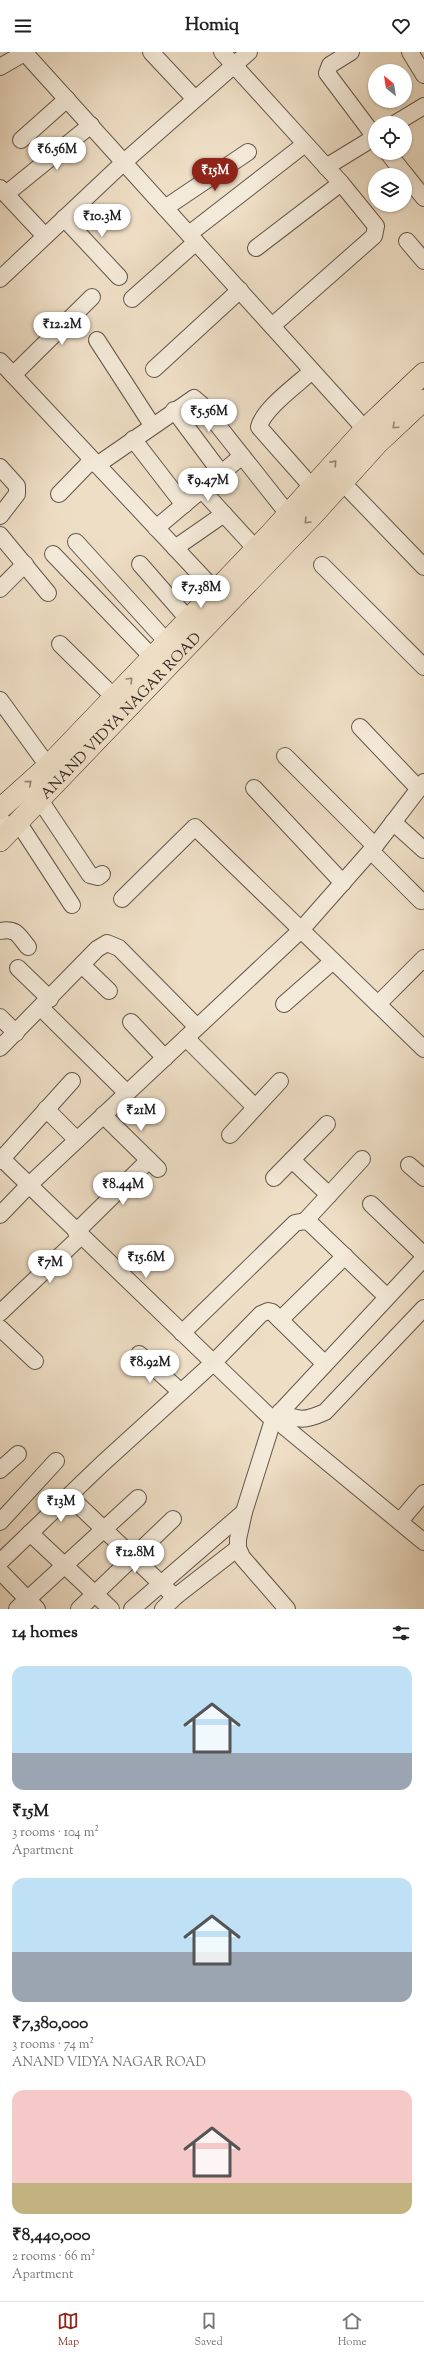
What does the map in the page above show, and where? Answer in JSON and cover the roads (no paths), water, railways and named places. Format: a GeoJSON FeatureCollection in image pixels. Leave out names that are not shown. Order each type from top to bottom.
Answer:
{"type":"FeatureCollection","features":[{"type":"Feature","properties":{"kind":"main road","name":"ANAND VIDYA NAGAR ROAD"},"geometry":{"type":"LineString","coordinates":[[7,818],[40,800],[221,597],[342,482],[371,436],[424,373]]}},
{"type":"Feature","properties":{"kind":"main road","name":"ANAND VIDYA NAGAR ROAD"},"geometry":{"type":"LineString","coordinates":[[7,818],[48,766],[114,696],[153,658],[188,619],[221,597],[255,548],[312,487],[371,436],[421,407]]}},
{"type":"Feature","properties":{"kind":"street"},"geometry":{"type":"LineString","coordinates":[[0,67],[25,52],[90,126],[371,436]]}},
{"type":"Feature","properties":{"kind":"street"},"geometry":{"type":"LineString","coordinates":[[151,52],[195,99]]}},
{"type":"Feature","properties":{"kind":"street"},"geometry":{"type":"LineString","coordinates":[[222,52],[341,183],[373,220],[376,226],[374,236],[272,326]]}},
{"type":"Feature","properties":{"kind":"street"},"geometry":{"type":"LineString","coordinates":[[0,279],[124,162],[249,52]]}},
{"type":"Feature","properties":{"kind":"street"},"geometry":{"type":"LineString","coordinates":[[351,52],[330,65],[327,73],[368,128]]}},
{"type":"Feature","properties":{"kind":"street"},"geometry":{"type":"LineString","coordinates":[[410,52],[424,75]]}},
{"type":"Feature","properties":{"kind":"street"},"geometry":{"type":"LineString","coordinates":[[21,140],[67,99]]}},
{"type":"Feature","properties":{"kind":"street"},"geometry":{"type":"LineString","coordinates":[[408,116],[424,106]]}},
{"type":"Feature","properties":{"kind":"street"},"geometry":{"type":"LineString","coordinates":[[45,236],[3,191],[90,126]]}},
{"type":"Feature","properties":{"kind":"street"},"geometry":{"type":"LineString","coordinates":[[326,167],[368,141]]}},
{"type":"Feature","properties":{"kind":"street"},"geometry":{"type":"LineString","coordinates":[[132,299],[192,238],[305,144]]}},
{"type":"Feature","properties":{"kind":"street"},"geometry":{"type":"LineString","coordinates":[[165,208],[248,152]]}},
{"type":"Feature","properties":{"kind":"street"},"geometry":{"type":"LineString","coordinates":[[394,160],[424,198]]}},
{"type":"Feature","properties":{"kind":"street"},"geometry":{"type":"LineString","coordinates":[[256,248],[341,183]]}},
{"type":"Feature","properties":{"kind":"street"},"geometry":{"type":"LineString","coordinates":[[64,218],[119,277]]}},
{"type":"Feature","properties":{"kind":"street"},"geometry":{"type":"LineString","coordinates":[[407,241],[424,261]]}},
{"type":"Feature","properties":{"kind":"street"},"geometry":{"type":"LineString","coordinates":[[154,368],[240,290]]}},
{"type":"Feature","properties":{"kind":"street"},"geometry":{"type":"LineString","coordinates":[[13,375],[92,298]]}},
{"type":"Feature","properties":{"kind":"street"},"geometry":{"type":"LineString","coordinates":[[97,340],[152,425]]}},
{"type":"Feature","properties":{"kind":"street"},"geometry":{"type":"LineString","coordinates":[[0,361],[221,597]]}},
{"type":"Feature","properties":{"kind":"street"},"geometry":{"type":"LineString","coordinates":[[312,371],[267,412],[261,420],[259,427],[312,487]]}},
{"type":"Feature","properties":{"kind":"street"},"geometry":{"type":"LineString","coordinates":[[59,494],[95,462],[133,439],[190,399],[198,400],[288,514]]}},
{"type":"Feature","properties":{"kind":"street"},"geometry":{"type":"LineString","coordinates":[[174,410],[221,473]]}},
{"type":"Feature","properties":{"kind":"street"},"geometry":{"type":"LineString","coordinates":[[133,439],[184,505]]}},
{"type":"Feature","properties":{"kind":"street"},"geometry":{"type":"LineString","coordinates":[[156,528],[242,456]]}},
{"type":"Feature","properties":{"kind":"street"},"geometry":{"type":"LineString","coordinates":[[0,467],[17,486],[17,494],[0,516]]}},
{"type":"Feature","properties":{"kind":"street"},"geometry":{"type":"LineString","coordinates":[[342,482],[424,567]]}},
{"type":"Feature","properties":{"kind":"street"},"geometry":{"type":"LineString","coordinates":[[201,489],[255,548]]}},
{"type":"Feature","properties":{"kind":"street"},"geometry":{"type":"LineString","coordinates":[[175,548],[224,514]]}},
{"type":"Feature","properties":{"kind":"street"},"geometry":{"type":"LineString","coordinates":[[0,535],[48,593]]}},
{"type":"Feature","properties":{"kind":"street"},"geometry":{"type":"LineString","coordinates":[[76,542],[167,642]]}},
{"type":"Feature","properties":{"kind":"street"},"geometry":{"type":"LineString","coordinates":[[53,554],[153,658]]}},
{"type":"Feature","properties":{"kind":"street"},"geometry":{"type":"LineString","coordinates":[[0,589],[25,564]]}},
{"type":"Feature","properties":{"kind":"street"},"geometry":{"type":"LineString","coordinates":[[140,564],[188,619]]}},
{"type":"Feature","properties":{"kind":"street"},"geometry":{"type":"LineString","coordinates":[[322,565],[424,667]]}},
{"type":"Feature","properties":{"kind":"street"},"geometry":{"type":"LineString","coordinates":[[60,644],[114,696]]}},
{"type":"Feature","properties":{"kind":"street"},"geometry":{"type":"LineString","coordinates":[[0,700],[48,766]]}},
{"type":"Feature","properties":{"kind":"street"},"geometry":{"type":"LineString","coordinates":[[0,1215],[28,1186],[301,930],[373,849],[421,785],[360,727]]}},
{"type":"Feature","properties":{"kind":"street"},"geometry":{"type":"LineString","coordinates":[[286,756],[421,901]]}},
{"type":"Feature","properties":{"kind":"street"},"geometry":{"type":"LineString","coordinates":[[254,788],[343,883]]}},
{"type":"Feature","properties":{"kind":"street"},"geometry":{"type":"LineString","coordinates":[[40,800],[90,875],[98,877],[102,874]]}},
{"type":"Feature","properties":{"kind":"street"},"geometry":{"type":"LineString","coordinates":[[7,818],[72,905]]}},
{"type":"Feature","properties":{"kind":"street"},"geometry":{"type":"LineString","coordinates":[[393,822],[424,850]]}},
{"type":"Feature","properties":{"kind":"street"},"geometry":{"type":"LineString","coordinates":[[122,900],[195,827],[424,1049]]}},
{"type":"Feature","properties":{"kind":"street"},"geometry":{"type":"LineString","coordinates":[[0,932],[9,929],[15,931],[28,947]]}},
{"type":"Feature","properties":{"kind":"street"},"geometry":{"type":"LineString","coordinates":[[0,1048],[102,945],[107,943],[112,944],[256,1107]]}},
{"type":"Feature","properties":{"kind":"street"},"geometry":{"type":"LineString","coordinates":[[378,1004],[424,958]]}},
{"type":"Feature","properties":{"kind":"street"},"geometry":{"type":"LineString","coordinates":[[284,1004],[333,961]]}},
{"type":"Feature","properties":{"kind":"street"},"geometry":{"type":"LineString","coordinates":[[82,965],[109,992]]}},
{"type":"Feature","properties":{"kind":"street"},"geometry":{"type":"LineString","coordinates":[[18,968],[45,1003],[127,1093]]}},
{"type":"Feature","properties":{"kind":"street"},"geometry":{"type":"LineString","coordinates":[[0,1017],[16,1033]]}},
{"type":"Feature","properties":{"kind":"street"},"geometry":{"type":"LineString","coordinates":[[131,1022],[165,1058]]}},
{"type":"Feature","properties":{"kind":"street"},"geometry":{"type":"LineString","coordinates":[[72,1081],[1,1159],[213,1363],[424,1542]]}},
{"type":"Feature","properties":{"kind":"street"},"geometry":{"type":"LineString","coordinates":[[230,1135],[280,1081]]}},
{"type":"Feature","properties":{"kind":"street"},"geometry":{"type":"LineString","coordinates":[[46,1109],[77,1140]]}},
{"type":"Feature","properties":{"kind":"street"},"geometry":{"type":"LineString","coordinates":[[0,1313],[79,1234],[154,1165],[104,1115]]}},
{"type":"Feature","properties":{"kind":"street"},"geometry":{"type":"LineString","coordinates":[[274,1178],[327,1124]]}},
{"type":"Feature","properties":{"kind":"street"},"geometry":{"type":"LineString","coordinates":[[182,1333],[295,1223],[305,1221],[362,1159]]}},
{"type":"Feature","properties":{"kind":"street"},"geometry":{"type":"LineString","coordinates":[[292,1160],[329,1195]]}},
{"type":"Feature","properties":{"kind":"street"},"geometry":{"type":"LineString","coordinates":[[409,1165],[424,1178]]}},
{"type":"Feature","properties":{"kind":"street"},"geometry":{"type":"LineString","coordinates":[[281,1607],[242,1557],[238,1548],[244,1512],[276,1416],[424,1256],[371,1204]]}},
{"type":"Feature","properties":{"kind":"street"},"geometry":{"type":"LineString","coordinates":[[305,1221],[345,1256],[387,1297]]}},
{"type":"Feature","properties":{"kind":"street"},"geometry":{"type":"LineString","coordinates":[[280,1320],[345,1256]]}},
{"type":"Feature","properties":{"kind":"street"},"geometry":{"type":"LineString","coordinates":[[0,1562],[213,1363],[261,1314],[268,1311],[280,1320],[325,1364]]}},
{"type":"Feature","properties":{"kind":"street"},"geometry":{"type":"LineString","coordinates":[[276,1416],[303,1420],[325,1412],[421,1316]]}},
{"type":"Feature","properties":{"kind":"street"},"geometry":{"type":"LineString","coordinates":[[0,1328],[35,1361]]}},
{"type":"Feature","properties":{"kind":"street"},"geometry":{"type":"LineString","coordinates":[[139,1354],[181,1392]]}},
{"type":"Feature","properties":{"kind":"street"},"geometry":{"type":"LineString","coordinates":[[0,1470],[18,1454]]}},
{"type":"Feature","properties":{"kind":"street"},"geometry":{"type":"LineString","coordinates":[[0,1522],[56,1461]]}},
{"type":"Feature","properties":{"kind":"street"},"geometry":{"type":"LineString","coordinates":[[400,1521],[424,1493]]}},
{"type":"Feature","properties":{"kind":"street"},"geometry":{"type":"LineString","coordinates":[[69,1496],[175,1597]]}},
{"type":"Feature","properties":{"kind":"street"},"geometry":{"type":"LineString","coordinates":[[0,1571],[28,1606],[66,1565],[138,1498]]}},
{"type":"Feature","properties":{"kind":"street"},"geometry":{"type":"LineString","coordinates":[[132,1609],[244,1512]]}},
{"type":"Feature","properties":{"kind":"street"},"geometry":{"type":"LineString","coordinates":[[79,1609],[173,1519]]}},
{"type":"Feature","properties":{"kind":"street"},"geometry":{"type":"LineString","coordinates":[[30,1533],[66,1565],[111,1609]]}},
{"type":"Feature","properties":{"kind":"street"},"geometry":{"type":"LineString","coordinates":[[163,1609],[175,1597],[238,1548]]}}]}
